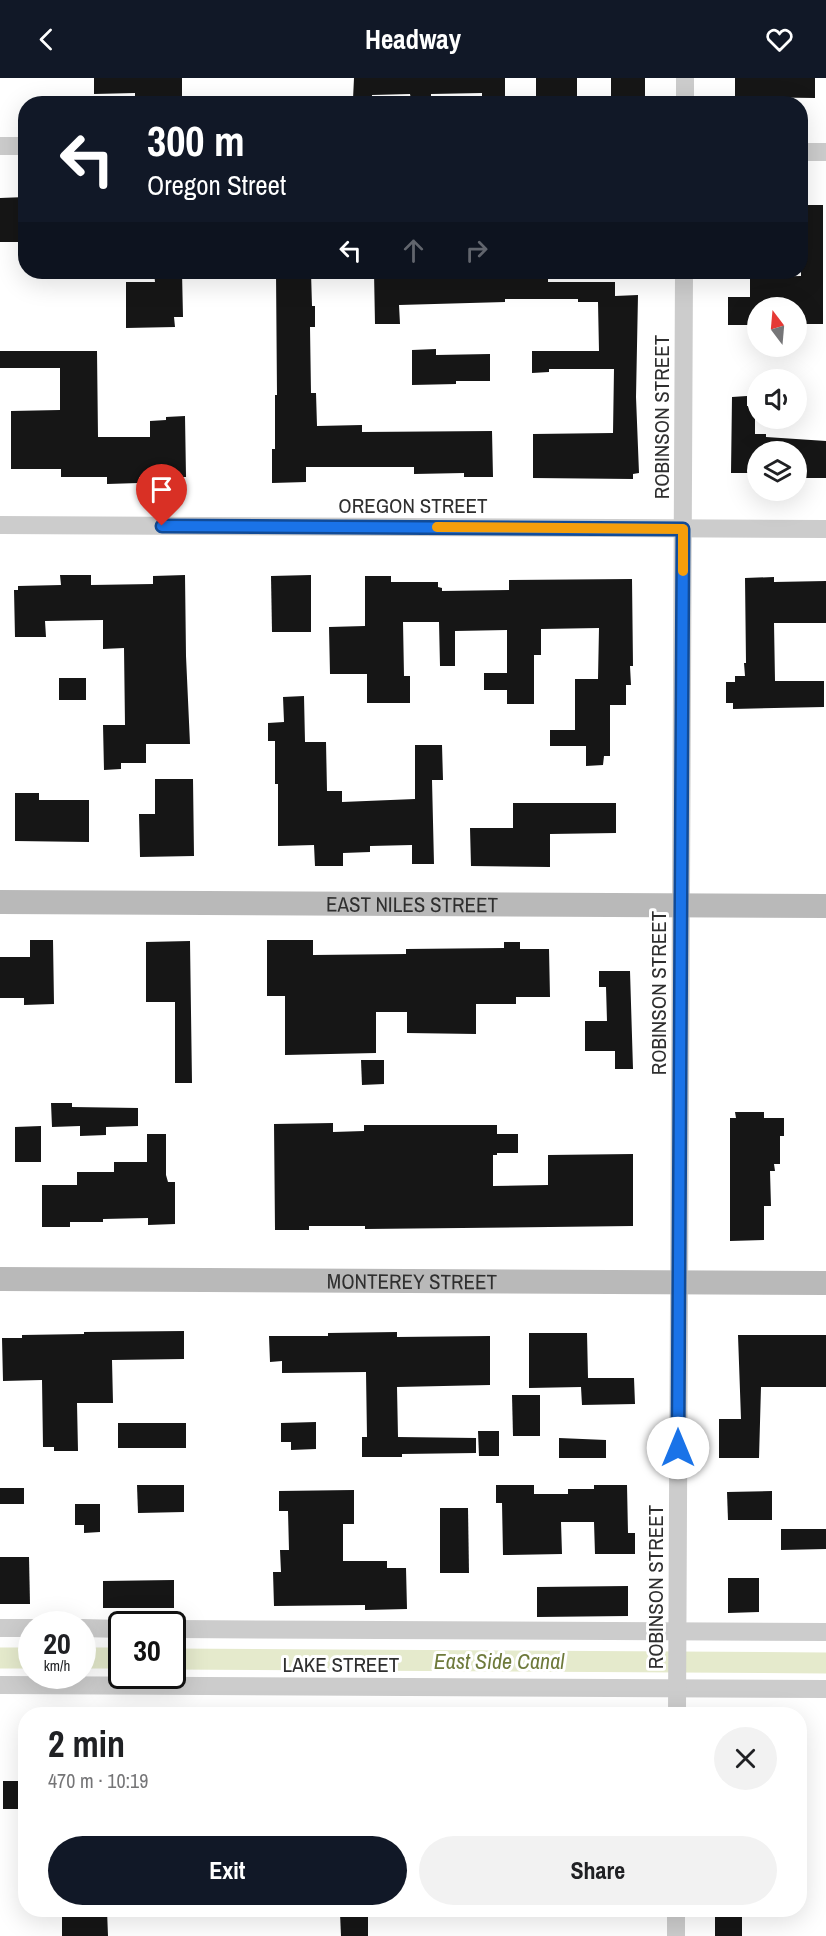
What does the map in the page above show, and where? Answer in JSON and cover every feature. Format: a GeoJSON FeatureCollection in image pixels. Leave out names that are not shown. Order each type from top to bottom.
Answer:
{"type":"FeatureCollection","features":[{"type":"Feature","properties":{"kind":"main road","name":"EAST NILES STREET"},"geometry":{"type":"LineString","coordinates":[[0,902],[826,906]]}},
{"type":"Feature","properties":{"kind":"main road","name":"MONTEREY STREET"},"geometry":{"type":"LineString","coordinates":[[0,1279],[826,1283]]}},
{"type":"Feature","properties":{"kind":"street"},"geometry":{"type":"LineString","coordinates":[[685,78],[685,96]]}},
{"type":"Feature","properties":{"kind":"street"},"geometry":{"type":"LineString","coordinates":[[0,146],[18,146]]}},
{"type":"Feature","properties":{"kind":"street"},"geometry":{"type":"LineString","coordinates":[[808,152],[826,152]]}},
{"type":"Feature","properties":{"kind":"street","name":"ROBINSON STREET"},"geometry":{"type":"LineString","coordinates":[[677,1707],[684,279]]}},
{"type":"Feature","properties":{"kind":"street","name":"OREGON STREET"},"geometry":{"type":"LineString","coordinates":[[0,525],[826,530]]}},
{"type":"Feature","properties":{"kind":"street"},"geometry":{"type":"LineString","coordinates":[[0,1628],[18,1628]]}},
{"type":"Feature","properties":{"kind":"street","name":"LAKE STREET"},"geometry":{"type":"LineString","coordinates":[[186,1629],[826,1632]]}},
{"type":"Feature","properties":{"kind":"street","name":"LAKE STREET"},"geometry":{"type":"LineString","coordinates":[[0,1684],[826,1689]]}},
{"type":"Feature","properties":{"kind":"street"},"geometry":{"type":"LineString","coordinates":[[676,1917],[676,1936]]}},
{"type":"Feature","properties":{"kind":"building"},"geometry":{"type":"Polygon","coordinates":[[[94,78],[182,78],[182,96],[135,96],[135,93],[94,94],[94,78]]]}},
{"type":"Feature","properties":{"kind":"building"},"geometry":{"type":"Polygon","coordinates":[[[354,78],[505,78],[505,96],[482,96],[482,93],[431,94],[431,96],[410,96],[410,94],[353,96],[354,78]]]}},
{"type":"Feature","properties":{"kind":"building"},"geometry":{"type":"Polygon","coordinates":[[[536,78],[577,78],[577,96],[536,96],[536,78]]]}},
{"type":"Feature","properties":{"kind":"building"},"geometry":{"type":"Polygon","coordinates":[[[611,78],[645,78],[645,96],[611,96],[611,78]]]}},
{"type":"Feature","properties":{"kind":"building"},"geometry":{"type":"Polygon","coordinates":[[[735,78],[815,78],[815,98],[808,98],[808,96],[735,96],[735,78]]]}},
{"type":"Feature","properties":{"kind":"building"},"geometry":{"type":"Polygon","coordinates":[[[18,197],[18,242],[0,242],[0,198],[18,197]]]}},
{"type":"Feature","properties":{"kind":"building"},"geometry":{"type":"Polygon","coordinates":[[[808,205],[823,205],[823,324],[807,324],[807,297],[750,297],[750,279],[808,279],[808,205]]]}},
{"type":"Feature","properties":{"kind":"building"},"geometry":{"type":"Polygon","coordinates":[[[155,279],[182,279],[183,317],[174,317],[175,327],[126,328],[126,282],[155,282],[155,279]]]}},
{"type":"Feature","properties":{"kind":"building"},"geometry":{"type":"Polygon","coordinates":[[[276,279],[311,279],[315,327],[310,327],[311,393],[316,393],[317,426],[362,425],[362,432],[492,431],[493,477],[464,477],[464,473],[414,474],[414,467],[306,467],[306,482],[272,483],[272,449],[275,449],[275,395],[277,395],[276,279]]]}},
{"type":"Feature","properties":{"kind":"building"},"geometry":{"type":"Polygon","coordinates":[[[374,279],[548,279],[548,282],[615,282],[615,296],[638,295],[636,397],[639,473],[633,474],[633,479],[533,478],[533,434],[613,433],[614,369],[549,369],[549,372],[532,373],[532,351],[599,351],[598,302],[578,302],[578,299],[505,299],[505,302],[399,305],[400,324],[375,324],[374,279]]]}},
{"type":"Feature","properties":{"kind":"building"},"geometry":{"type":"Polygon","coordinates":[[[728,297],[747,297],[747,325],[728,325],[728,297]]]}},
{"type":"Feature","properties":{"kind":"building"},"geometry":{"type":"Polygon","coordinates":[[[436,349],[436,355],[490,354],[490,381],[412,385],[412,350],[436,349]]]}},
{"type":"Feature","properties":{"kind":"building"},"geometry":{"type":"Polygon","coordinates":[[[0,351],[97,351],[98,437],[150,437],[150,421],[185,416],[186,477],[139,477],[139,483],[107,484],[107,477],[61,477],[61,469],[11,469],[11,411],[60,410],[60,368],[0,368],[0,351]]]}},
{"type":"Feature","properties":{"kind":"building"},"geometry":{"type":"Polygon","coordinates":[[[747,396],[747,429],[755,429],[755,434],[766,434],[766,437],[826,441],[826,478],[807,478],[807,441],[747,441],[747,473],[731,473],[732,397],[747,396]]]}},
{"type":"Feature","properties":{"kind":"building"},"geometry":{"type":"Polygon","coordinates":[[[60,575],[91,575],[91,585],[153,584],[153,576],[185,575],[190,744],[146,744],[146,763],[121,763],[121,769],[104,770],[103,725],[125,725],[124,648],[103,649],[103,620],[45,621],[46,637],[15,637],[14,590],[18,590],[18,586],[61,585],[60,575]]]}},
{"type":"Feature","properties":{"kind":"building"},"geometry":{"type":"Polygon","coordinates":[[[311,575],[311,632],[272,632],[271,576],[311,575]]]}},
{"type":"Feature","properties":{"kind":"building"},"geometry":{"type":"Polygon","coordinates":[[[365,576],[391,576],[391,582],[438,582],[438,587],[442,588],[442,591],[509,590],[509,580],[632,579],[633,666],[630,666],[631,685],[626,685],[626,705],[610,705],[610,756],[604,756],[603,765],[586,766],[586,746],[550,746],[550,730],[575,730],[575,679],[598,679],[599,628],[541,629],[541,655],[534,655],[534,704],[507,704],[507,690],[484,690],[484,673],[507,673],[507,630],[455,631],[455,666],[440,666],[439,622],[403,622],[404,676],[410,676],[410,703],[367,703],[367,674],[330,674],[329,627],[365,626],[365,576]]]}},
{"type":"Feature","properties":{"kind":"building"},"geometry":{"type":"Polygon","coordinates":[[[774,577],[774,582],[826,581],[826,623],[774,623],[775,681],[824,681],[824,707],[733,709],[733,703],[726,703],[726,682],[735,682],[735,676],[745,676],[745,578],[774,577]]]}},
{"type":"Feature","properties":{"kind":"building"},"geometry":{"type":"Polygon","coordinates":[[[59,678],[86,678],[86,700],[59,700],[59,678]]]}},
{"type":"Feature","properties":{"kind":"building"},"geometry":{"type":"Polygon","coordinates":[[[304,696],[305,742],[326,742],[327,791],[342,791],[342,802],[415,799],[415,745],[442,745],[443,780],[432,780],[434,864],[412,864],[412,845],[370,846],[370,852],[343,853],[343,866],[315,866],[314,845],[278,846],[275,741],[268,741],[268,723],[284,722],[283,697],[304,696]]]}},
{"type":"Feature","properties":{"kind":"building"},"geometry":{"type":"Polygon","coordinates":[[[155,779],[193,779],[194,856],[140,857],[139,814],[155,814],[155,779]]]}},
{"type":"Feature","properties":{"kind":"building"},"geometry":{"type":"Polygon","coordinates":[[[15,793],[39,793],[39,800],[89,800],[89,842],[15,841],[15,793]]]}},
{"type":"Feature","properties":{"kind":"building"},"geometry":{"type":"Polygon","coordinates":[[[513,803],[616,803],[616,833],[550,834],[550,867],[471,866],[470,828],[513,828],[513,803]]]}},
{"type":"Feature","properties":{"kind":"building"},"geometry":{"type":"Polygon","coordinates":[[[30,940],[53,940],[54,1004],[24,1005],[24,998],[0,998],[0,957],[30,957],[30,940]]]}},
{"type":"Feature","properties":{"kind":"building"},"geometry":{"type":"Polygon","coordinates":[[[267,940],[313,940],[313,955],[406,954],[406,949],[504,948],[504,942],[520,942],[520,949],[549,949],[550,997],[516,997],[516,1004],[476,1004],[476,1034],[407,1033],[407,1012],[376,1012],[376,1053],[285,1055],[285,996],[267,996],[267,940]]]}},
{"type":"Feature","properties":{"kind":"building"},"geometry":{"type":"Polygon","coordinates":[[[190,941],[192,1083],[175,1083],[175,1002],[146,1002],[146,942],[190,941]]]}},
{"type":"Feature","properties":{"kind":"building"},"geometry":{"type":"Polygon","coordinates":[[[599,971],[630,971],[633,1069],[615,1069],[615,1051],[585,1051],[585,1021],[607,1021],[606,987],[599,987],[599,971]]]}},
{"type":"Feature","properties":{"kind":"building"},"geometry":{"type":"Polygon","coordinates":[[[361,1060],[384,1060],[384,1084],[362,1085],[361,1060]]]}},
{"type":"Feature","properties":{"kind":"building"},"geometry":{"type":"Polygon","coordinates":[[[51,1103],[72,1103],[72,1107],[138,1108],[138,1126],[106,1127],[106,1135],[80,1136],[80,1126],[52,1127],[51,1103]]]}},
{"type":"Feature","properties":{"kind":"building"},"geometry":{"type":"Polygon","coordinates":[[[735,1112],[764,1112],[764,1118],[784,1118],[784,1136],[780,1136],[780,1164],[774,1164],[775,1171],[770,1171],[771,1206],[764,1206],[764,1240],[730,1241],[730,1118],[736,1118],[735,1112]]]}},
{"type":"Feature","properties":{"kind":"building"},"geometry":{"type":"Polygon","coordinates":[[[333,1123],[333,1132],[364,1131],[364,1125],[497,1125],[497,1134],[518,1134],[518,1153],[493,1155],[493,1186],[548,1185],[548,1155],[633,1154],[633,1226],[365,1229],[365,1226],[309,1226],[309,1230],[275,1230],[274,1124],[333,1123]]]}},
{"type":"Feature","properties":{"kind":"building"},"geometry":{"type":"Polygon","coordinates":[[[41,1126],[41,1162],[15,1162],[15,1127],[41,1126]]]}},
{"type":"Feature","properties":{"kind":"building"},"geometry":{"type":"Polygon","coordinates":[[[147,1134],[166,1134],[166,1175],[168,1182],[175,1182],[175,1224],[148,1225],[148,1218],[103,1219],[103,1222],[70,1222],[70,1227],[42,1227],[42,1185],[77,1185],[77,1172],[114,1172],[114,1162],[147,1162],[147,1134]]]}},
{"type":"Feature","properties":{"kind":"building"},"geometry":{"type":"Polygon","coordinates":[[[184,1331],[184,1359],[112,1360],[113,1403],[77,1403],[78,1451],[54,1451],[54,1447],[43,1447],[42,1380],[3,1381],[2,1338],[22,1338],[22,1335],[84,1334],[84,1332],[184,1331]]]}},
{"type":"Feature","properties":{"kind":"building"},"geometry":{"type":"Polygon","coordinates":[[[397,1332],[397,1337],[490,1336],[490,1385],[397,1387],[398,1437],[476,1438],[476,1453],[362,1457],[362,1437],[367,1437],[366,1372],[282,1373],[282,1361],[270,1362],[269,1336],[328,1336],[328,1333],[397,1332]]]}},
{"type":"Feature","properties":{"kind":"building"},"geometry":{"type":"Polygon","coordinates":[[[529,1333],[587,1333],[588,1378],[634,1378],[635,1404],[582,1405],[581,1387],[529,1388],[529,1333]]]}},
{"type":"Feature","properties":{"kind":"building"},"geometry":{"type":"Polygon","coordinates":[[[738,1335],[826,1335],[826,1387],[761,1387],[759,1458],[719,1458],[719,1419],[741,1419],[738,1335]]]}},
{"type":"Feature","properties":{"kind":"building"},"geometry":{"type":"Polygon","coordinates":[[[512,1395],[540,1395],[540,1436],[513,1436],[512,1395]]]}},
{"type":"Feature","properties":{"kind":"building"},"geometry":{"type":"Polygon","coordinates":[[[316,1422],[316,1449],[291,1450],[291,1442],[281,1442],[281,1423],[316,1422]]]}},
{"type":"Feature","properties":{"kind":"building"},"geometry":{"type":"Polygon","coordinates":[[[118,1423],[186,1423],[186,1448],[118,1448],[118,1423]]]}},
{"type":"Feature","properties":{"kind":"building"},"geometry":{"type":"Polygon","coordinates":[[[478,1431],[499,1431],[499,1456],[479,1456],[478,1431]]]}},
{"type":"Feature","properties":{"kind":"building"},"geometry":{"type":"Polygon","coordinates":[[[559,1438],[606,1440],[606,1458],[559,1458],[559,1438]]]}},
{"type":"Feature","properties":{"kind":"building"},"geometry":{"type":"Polygon","coordinates":[[[137,1485],[184,1485],[184,1512],[138,1513],[137,1485]]]}},
{"type":"Feature","properties":{"kind":"building"},"geometry":{"type":"Polygon","coordinates":[[[496,1485],[534,1485],[534,1494],[568,1494],[568,1489],[594,1489],[594,1485],[627,1485],[628,1533],[635,1533],[635,1554],[595,1554],[594,1522],[561,1522],[562,1554],[503,1555],[502,1503],[496,1503],[496,1485]]]}},
{"type":"Feature","properties":{"kind":"building"},"geometry":{"type":"Polygon","coordinates":[[[0,1488],[24,1488],[24,1504],[0,1504],[0,1488]]]}},
{"type":"Feature","properties":{"kind":"building"},"geometry":{"type":"Polygon","coordinates":[[[354,1490],[354,1524],[343,1524],[343,1561],[387,1561],[387,1568],[406,1568],[407,1609],[365,1610],[365,1605],[274,1606],[273,1572],[281,1572],[280,1550],[289,1550],[288,1511],[279,1511],[279,1491],[354,1490]]]}},
{"type":"Feature","properties":{"kind":"building"},"geometry":{"type":"Polygon","coordinates":[[[772,1491],[772,1520],[728,1520],[727,1492],[772,1491]]]}},
{"type":"Feature","properties":{"kind":"building"},"geometry":{"type":"Polygon","coordinates":[[[75,1504],[100,1504],[100,1532],[84,1533],[84,1525],[75,1525],[75,1504]]]}},
{"type":"Feature","properties":{"kind":"building"},"geometry":{"type":"Polygon","coordinates":[[[440,1508],[468,1508],[469,1573],[440,1573],[440,1508]]]}},
{"type":"Feature","properties":{"kind":"building"},"geometry":{"type":"Polygon","coordinates":[[[781,1529],[826,1529],[826,1549],[781,1550],[781,1529]]]}},
{"type":"Feature","properties":{"kind":"building"},"geometry":{"type":"Polygon","coordinates":[[[0,1557],[29,1557],[30,1604],[0,1604],[0,1557]]]}},
{"type":"Feature","properties":{"kind":"building"},"geometry":{"type":"Polygon","coordinates":[[[728,1578],[759,1578],[759,1612],[728,1613],[728,1578]]]}},
{"type":"Feature","properties":{"kind":"building"},"geometry":{"type":"Polygon","coordinates":[[[174,1580],[174,1608],[103,1608],[103,1581],[174,1580]]]}},
{"type":"Feature","properties":{"kind":"building"},"geometry":{"type":"Polygon","coordinates":[[[628,1586],[628,1616],[537,1617],[537,1587],[628,1586]]]}},
{"type":"Feature","properties":{"kind":"building"},"geometry":{"type":"Polygon","coordinates":[[[3,1781],[18,1781],[18,1809],[3,1809],[3,1781]]]}},
{"type":"Feature","properties":{"kind":"building"},"geometry":{"type":"Polygon","coordinates":[[[62,1917],[107,1917],[108,1936],[62,1936],[62,1917]]]}},
{"type":"Feature","properties":{"kind":"building"},"geometry":{"type":"Polygon","coordinates":[[[340,1917],[368,1917],[368,1936],[341,1936],[340,1917]]]}},
{"type":"Feature","properties":{"kind":"building"},"geometry":{"type":"Polygon","coordinates":[[[715,1917],[742,1917],[742,1936],[715,1936],[715,1917]]]}},
{"type":"Feature","properties":{"kind":"waterway","name":"East Side Canal"},"geometry":{"type":"LineString","coordinates":[[0,1658],[18,1658]]}},
{"type":"Feature","properties":{"kind":"waterway","name":"East Side Canal"},"geometry":{"type":"LineString","coordinates":[[96,1658],[108,1658]]}},
{"type":"Feature","properties":{"kind":"waterway","name":"East Side Canal"},"geometry":{"type":"LineString","coordinates":[[186,1659],[826,1663]]}},
{"type":"Feature","properties":{"kind":"slow traffic"},"geometry":{"type":"LineString","coordinates":[[437,527],[683,529],[683,571]]}},
{"type":"Feature","properties":{"kind":"route"},"geometry":{"type":"LineString","coordinates":[[162,526],[683,529],[678,1448]]}}]}
